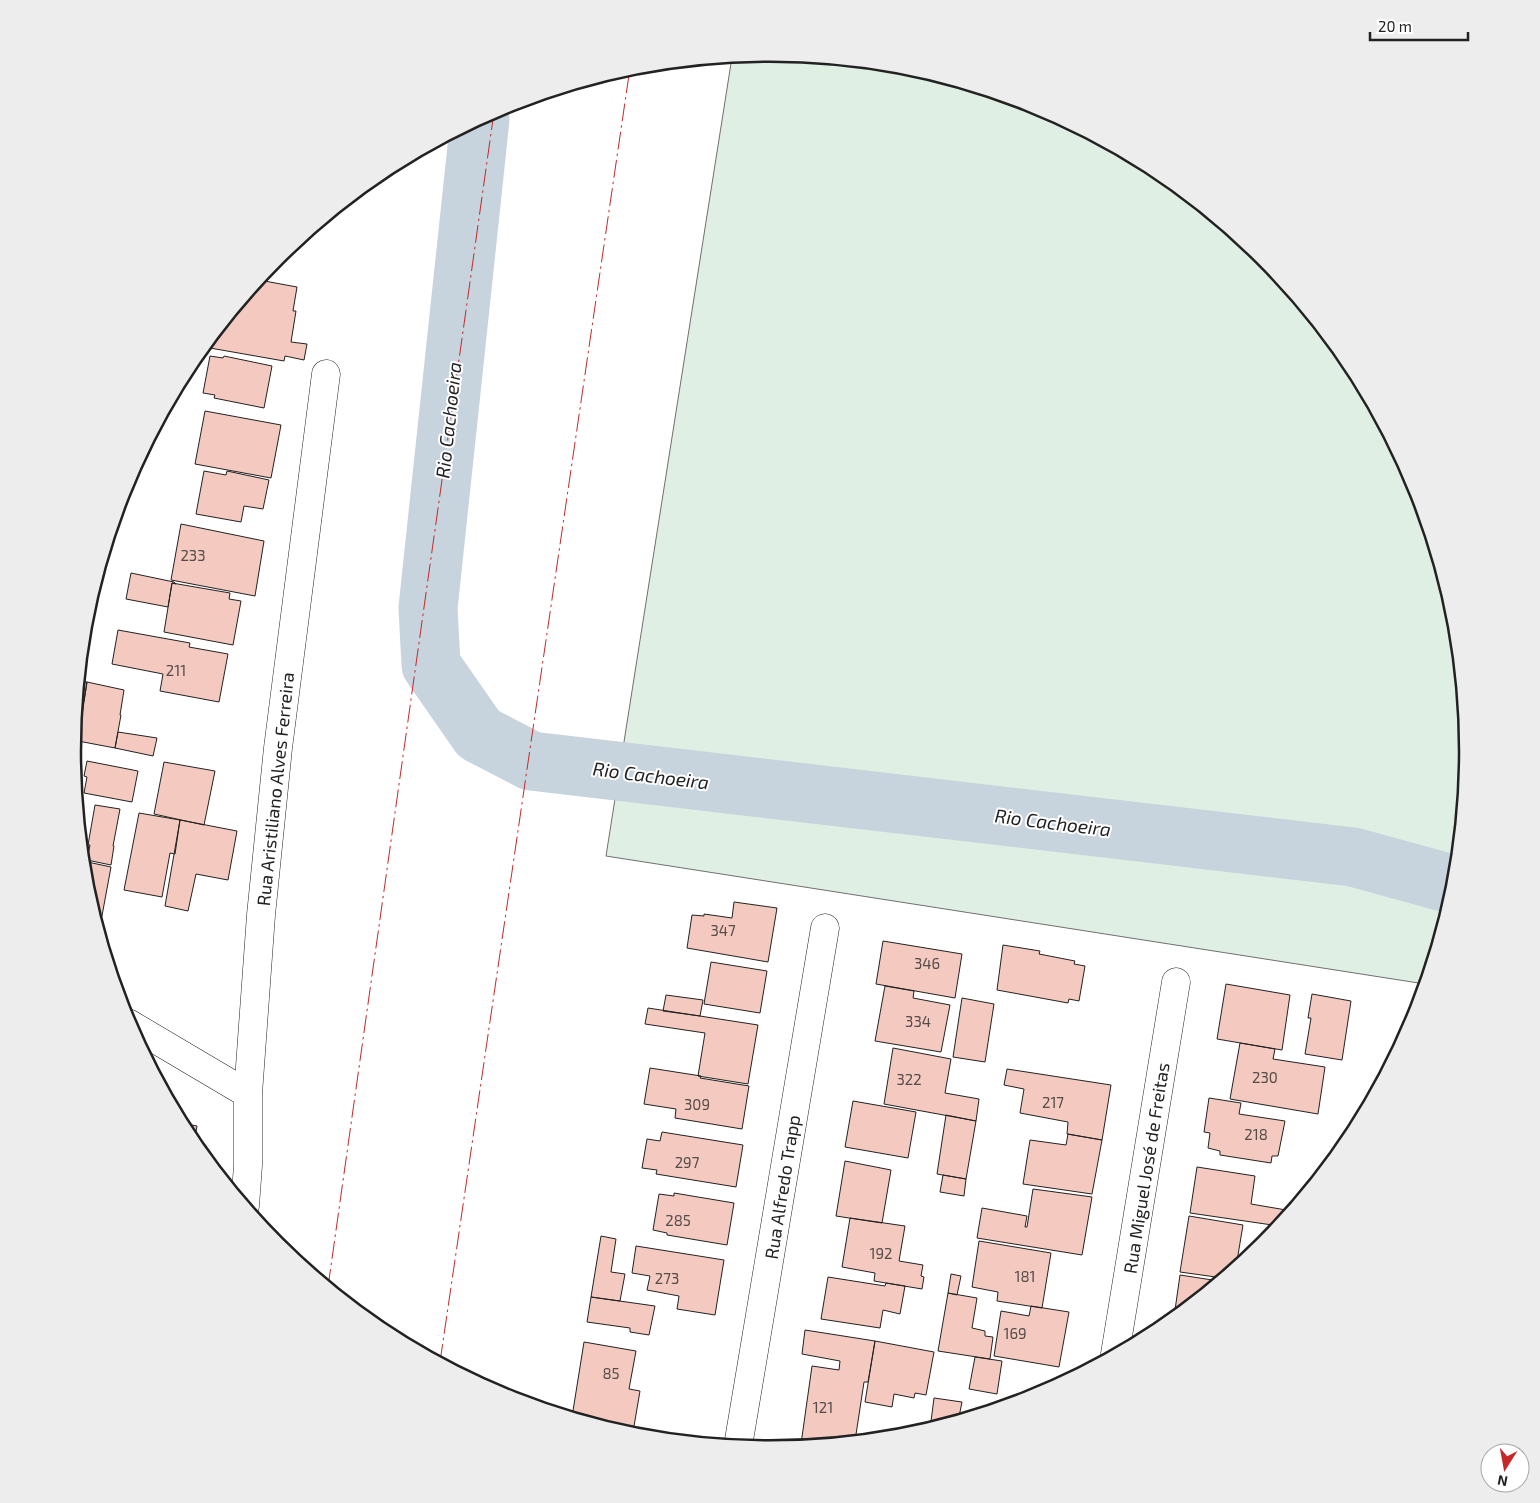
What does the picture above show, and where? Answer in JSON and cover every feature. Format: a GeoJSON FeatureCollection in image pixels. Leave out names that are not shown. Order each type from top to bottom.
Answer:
{"type":"FeatureCollection","features":[{"type":"Feature","properties":{"kind":"street","name":"Rua Aristiliano Alves Ferreira"},"geometry":{"type":"LineString","coordinates":[[245,1197],[248,1165],[248,1094],[260,915],[278,748],[326,374]]}},
{"type":"Feature","properties":{"kind":"street","name":"Rua Alfredo Trapp"},"geometry":{"type":"LineString","coordinates":[[739,1439],[825,928]]}},
{"type":"Feature","properties":{"kind":"street","name":"Rua Miguel José de Freitas"},"geometry":{"type":"LineString","coordinates":[[1117,1346],[1176,982]]}},
{"type":"Feature","properties":{"kind":"street"},"geometry":{"type":"LineString","coordinates":[[139,1029],[248,1094]]}},
{"type":"Feature","properties":{"kind":"green space"},"geometry":{"type":"Polygon","coordinates":[[[770,62],[860,68],[948,86],[1034,115],[1115,155],[1189,205],[1224,233],[1257,264],[1317,332],[1367,407],[1407,488],[1436,573],[1446,617],[1458,706],[1458,797],[1453,841],[1446,886],[1436,930],[1418,983],[606,856],[731,64],[770,62]]]}},
{"type":"Feature","properties":{"kind":"building"},"geometry":{"type":"Polygon","coordinates":[[[267,281],[297,287],[293,311],[296,311],[291,342],[307,344],[304,360],[285,356],[284,361],[212,348],[223,332],[267,281]]]}},
{"type":"Feature","properties":{"kind":"building"},"geometry":{"type":"Polygon","coordinates":[[[210,356],[223,358],[224,356],[272,366],[264,408],[214,398],[215,395],[203,393],[210,356]]]}},
{"type":"Feature","properties":{"kind":"building"},"geometry":{"type":"Polygon","coordinates":[[[205,411],[281,425],[271,478],[195,464],[205,411]]]}},
{"type":"Feature","properties":{"kind":"building"},"geometry":{"type":"Polygon","coordinates":[[[204,471],[226,475],[227,471],[269,480],[263,509],[244,506],[241,522],[196,514],[204,471]]]}},
{"type":"Feature","properties":{"kind":"building"},"geometry":{"type":"Polygon","coordinates":[[[181,524],[264,541],[255,596],[171,580],[181,524]]]}},
{"type":"Feature","properties":{"kind":"building"},"geometry":{"type":"Polygon","coordinates":[[[131,573],[174,582],[176,584],[172,583],[168,607],[126,599],[131,573]]]}},
{"type":"Feature","properties":{"kind":"building"},"geometry":{"type":"Polygon","coordinates":[[[172,583],[230,593],[229,599],[241,601],[233,645],[164,632],[172,583]]]}},
{"type":"Feature","properties":{"kind":"building"},"geometry":{"type":"Polygon","coordinates":[[[118,630],[190,643],[189,647],[228,654],[219,702],[160,691],[163,674],[112,664],[118,630]]]}},
{"type":"Feature","properties":{"kind":"building"},"geometry":{"type":"Polygon","coordinates":[[[85,682],[87,682],[83,701],[85,682]]]}},
{"type":"Feature","properties":{"kind":"building"},"geometry":{"type":"Polygon","coordinates":[[[87,682],[124,690],[115,748],[81,742],[82,716],[87,682]]]}},
{"type":"Feature","properties":{"kind":"building"},"geometry":{"type":"Polygon","coordinates":[[[118,732],[157,738],[153,756],[115,748],[118,732]]]}},
{"type":"Feature","properties":{"kind":"building"},"geometry":{"type":"Polygon","coordinates":[[[87,761],[138,771],[132,802],[84,793],[87,777],[84,776],[87,761]]]}},
{"type":"Feature","properties":{"kind":"building"},"geometry":{"type":"Polygon","coordinates":[[[164,762],[215,771],[204,825],[154,814],[164,762]]]}},
{"type":"Feature","properties":{"kind":"building"},"geometry":{"type":"Polygon","coordinates":[[[95,805],[120,809],[111,865],[90,861],[90,845],[88,845],[95,805]]]}},
{"type":"Feature","properties":{"kind":"building"},"geometry":{"type":"Polygon","coordinates":[[[139,813],[180,820],[175,854],[170,853],[162,897],[124,890],[139,813]]]}},
{"type":"Feature","properties":{"kind":"building"},"geometry":{"type":"Polygon","coordinates":[[[180,820],[237,831],[228,880],[196,874],[188,911],[165,906],[180,820]]]}},
{"type":"Feature","properties":{"kind":"building"},"geometry":{"type":"Polygon","coordinates":[[[90,863],[111,867],[101,919],[90,863]]]}},
{"type":"Feature","properties":{"kind":"building"},"geometry":{"type":"Polygon","coordinates":[[[734,902],[777,908],[768,962],[687,948],[692,915],[704,916],[704,914],[732,918],[734,902]]]}},
{"type":"Feature","properties":{"kind":"building"},"geometry":{"type":"Polygon","coordinates":[[[883,941],[962,954],[955,998],[876,984],[883,941]]]}},
{"type":"Feature","properties":{"kind":"building"},"geometry":{"type":"Polygon","coordinates":[[[1003,945],[1040,951],[1039,954],[1075,961],[1074,964],[1085,966],[1079,1001],[1069,999],[1068,1003],[997,990],[1003,945]]]}},
{"type":"Feature","properties":{"kind":"building"},"geometry":{"type":"Polygon","coordinates":[[[711,962],[767,971],[760,1013],[704,1004],[711,962]]]}},
{"type":"Feature","properties":{"kind":"building"},"geometry":{"type":"Polygon","coordinates":[[[1226,984],[1290,995],[1282,1050],[1217,1039],[1226,984]]]}},
{"type":"Feature","properties":{"kind":"building"},"geometry":{"type":"Polygon","coordinates":[[[885,986],[914,991],[913,998],[950,1005],[941,1052],[875,1041],[885,986]]]}},
{"type":"Feature","properties":{"kind":"building"},"geometry":{"type":"Polygon","coordinates":[[[1312,994],[1351,1001],[1342,1060],[1305,1054],[1311,1018],[1308,1018],[1312,994]]]}},
{"type":"Feature","properties":{"kind":"building"},"geometry":{"type":"Polygon","coordinates":[[[666,995],[703,1000],[700,1016],[663,1011],[666,995]]]}},
{"type":"Feature","properties":{"kind":"building"},"geometry":{"type":"Polygon","coordinates":[[[962,998],[994,1004],[985,1062],[953,1057],[962,998]]]}},
{"type":"Feature","properties":{"kind":"building"},"geometry":{"type":"Polygon","coordinates":[[[648,1008],[758,1025],[748,1084],[698,1076],[705,1033],[645,1024],[648,1008]]]}},
{"type":"Feature","properties":{"kind":"building"},"geometry":{"type":"Polygon","coordinates":[[[1240,1043],[1275,1049],[1273,1059],[1325,1067],[1318,1114],[1230,1099],[1240,1043]]]}},
{"type":"Feature","properties":{"kind":"building"},"geometry":{"type":"Polygon","coordinates":[[[893,1048],[951,1059],[945,1093],[979,1099],[976,1121],[884,1104],[893,1048]]]}},
{"type":"Feature","properties":{"kind":"building"},"geometry":{"type":"Polygon","coordinates":[[[650,1068],[749,1086],[742,1129],[675,1118],[676,1109],[644,1104],[650,1068]]]}},
{"type":"Feature","properties":{"kind":"building"},"geometry":{"type":"Polygon","coordinates":[[[1007,1069],[1111,1085],[1102,1140],[1067,1134],[1068,1122],[1020,1113],[1024,1089],[1004,1085],[1007,1069]]]}},
{"type":"Feature","properties":{"kind":"building"},"geometry":{"type":"Polygon","coordinates":[[[1209,1098],[1241,1103],[1239,1114],[1285,1121],[1278,1156],[1272,1156],[1271,1163],[1220,1155],[1220,1151],[1208,1148],[1210,1133],[1204,1132],[1209,1098]]]}},
{"type":"Feature","properties":{"kind":"building"},"geometry":{"type":"Polygon","coordinates":[[[853,1101],[916,1112],[908,1158],[845,1147],[853,1101]]]}},
{"type":"Feature","properties":{"kind":"building"},"geometry":{"type":"Polygon","coordinates":[[[946,1115],[976,1121],[966,1179],[937,1174],[946,1115]]]}},
{"type":"Feature","properties":{"kind":"building"},"geometry":{"type":"Polygon","coordinates":[[[191,1125],[197,1126],[196,1132],[191,1125]]]}},
{"type":"Feature","properties":{"kind":"building"},"geometry":{"type":"Polygon","coordinates":[[[662,1132],[743,1145],[736,1187],[656,1174],[657,1170],[642,1168],[647,1139],[660,1141],[662,1132]]]}},
{"type":"Feature","properties":{"kind":"building"},"geometry":{"type":"Polygon","coordinates":[[[1068,1134],[1102,1140],[1092,1194],[1023,1184],[1030,1140],[1066,1145],[1068,1134]]]}},
{"type":"Feature","properties":{"kind":"building"},"geometry":{"type":"Polygon","coordinates":[[[845,1161],[891,1170],[882,1223],[836,1216],[845,1161]]]}},
{"type":"Feature","properties":{"kind":"building"},"geometry":{"type":"Polygon","coordinates":[[[1197,1167],[1255,1176],[1251,1204],[1285,1210],[1270,1225],[1190,1213],[1197,1167]]]}},
{"type":"Feature","properties":{"kind":"building"},"geometry":{"type":"Polygon","coordinates":[[[943,1175],[966,1179],[964,1196],[940,1192],[943,1175]]]}},
{"type":"Feature","properties":{"kind":"building"},"geometry":{"type":"Polygon","coordinates":[[[1033,1189],[1092,1197],[1082,1255],[977,1238],[982,1208],[1027,1216],[1025,1227],[1027,1227],[1033,1189]]]}},
{"type":"Feature","properties":{"kind":"building"},"geometry":{"type":"Polygon","coordinates":[[[674,1193],[734,1203],[727,1245],[667,1235],[667,1233],[653,1230],[659,1194],[674,1196],[674,1193]]]}},
{"type":"Feature","properties":{"kind":"building"},"geometry":{"type":"Polygon","coordinates":[[[1189,1216],[1243,1225],[1238,1257],[1215,1277],[1180,1272],[1189,1216]]]}},
{"type":"Feature","properties":{"kind":"building"},"geometry":{"type":"Polygon","coordinates":[[[850,1218],[905,1226],[899,1261],[923,1265],[921,1276],[924,1277],[922,1289],[874,1281],[875,1273],[842,1267],[850,1218]]]}},
{"type":"Feature","properties":{"kind":"building"},"geometry":{"type":"Polygon","coordinates":[[[601,1236],[616,1239],[611,1272],[625,1274],[620,1301],[591,1297],[601,1236]]]}},
{"type":"Feature","properties":{"kind":"building"},"geometry":{"type":"Polygon","coordinates":[[[979,1241],[1051,1253],[1042,1308],[997,1301],[998,1292],[972,1287],[979,1241]]]}},
{"type":"Feature","properties":{"kind":"building"},"geometry":{"type":"Polygon","coordinates":[[[636,1246],[724,1260],[715,1315],[677,1309],[679,1296],[647,1290],[650,1276],[632,1273],[636,1246]]]}},
{"type":"Feature","properties":{"kind":"building"},"geometry":{"type":"Polygon","coordinates":[[[951,1274],[961,1276],[957,1295],[948,1293],[951,1274]]]}},
{"type":"Feature","properties":{"kind":"building"},"geometry":{"type":"Polygon","coordinates":[[[1180,1275],[1212,1280],[1189,1298],[1175,1308],[1180,1275]]]}},
{"type":"Feature","properties":{"kind":"building"},"geometry":{"type":"Polygon","coordinates":[[[828,1277],[885,1286],[886,1283],[905,1286],[900,1314],[883,1310],[880,1328],[821,1319],[828,1277]]]}},
{"type":"Feature","properties":{"kind":"building"},"geometry":{"type":"Polygon","coordinates":[[[948,1293],[977,1298],[972,1328],[985,1331],[985,1336],[993,1337],[990,1359],[938,1351],[948,1293]]]}},
{"type":"Feature","properties":{"kind":"building"},"geometry":{"type":"Polygon","coordinates":[[[591,1297],[655,1306],[649,1335],[630,1332],[630,1328],[587,1322],[591,1297]]]}},
{"type":"Feature","properties":{"kind":"building"},"geometry":{"type":"Polygon","coordinates":[[[1031,1306],[1069,1312],[1059,1367],[994,1356],[1001,1311],[1029,1316],[1031,1306]]]}},
{"type":"Feature","properties":{"kind":"building"},"geometry":{"type":"Polygon","coordinates":[[[805,1330],[875,1341],[868,1382],[864,1382],[856,1435],[802,1439],[812,1366],[839,1370],[840,1361],[802,1354],[805,1330]]]}},
{"type":"Feature","properties":{"kind":"building"},"geometry":{"type":"Polygon","coordinates":[[[875,1341],[934,1352],[926,1395],[915,1393],[914,1398],[894,1394],[892,1407],[865,1402],[875,1341]]]}},
{"type":"Feature","properties":{"kind":"building"},"geometry":{"type":"Polygon","coordinates":[[[584,1342],[636,1351],[629,1389],[640,1391],[634,1427],[573,1411],[584,1342]]]}},
{"type":"Feature","properties":{"kind":"building"},"geometry":{"type":"Polygon","coordinates":[[[975,1357],[1002,1361],[997,1394],[969,1389],[975,1357]]]}},
{"type":"Feature","properties":{"kind":"building"},"geometry":{"type":"Polygon","coordinates":[[[934,1398],[962,1402],[960,1413],[931,1421],[934,1398]]]}},
{"type":"Feature","properties":{"kind":"waterway","name":"Rio Cachoeira"},"geometry":{"type":"LineString","coordinates":[[479,127],[428,608],[431,665],[479,734],[531,761],[1353,857],[1447,883]]}},
{"type":"Feature","properties":{"kind":"power"},"geometry":{"type":"LineString","coordinates":[[441,1356],[629,78]]}},
{"type":"Feature","properties":{"kind":"power"},"geometry":{"type":"LineString","coordinates":[[329,1280],[493,121]]}}]}
